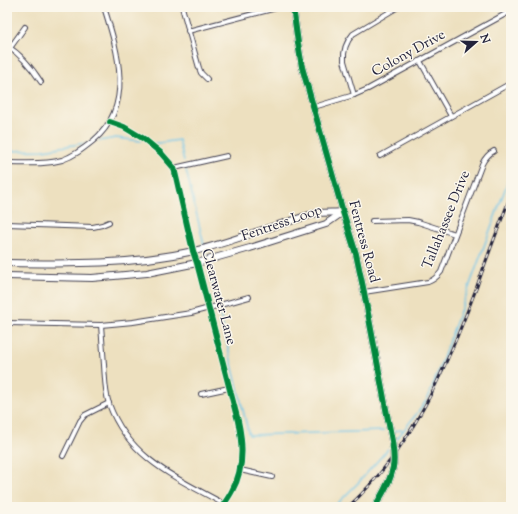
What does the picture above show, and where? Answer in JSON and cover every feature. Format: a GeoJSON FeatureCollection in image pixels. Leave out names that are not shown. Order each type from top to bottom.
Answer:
{"type":"FeatureCollection","features":[{"type":"Feature","properties":{"kind":"street"},"geometry":{"type":"LineString","coordinates":[[7,163],[42,163],[62,160],[82,151],[96,139],[110,122],[119,99],[121,82],[116,49],[104,7]]}},
{"type":"Feature","properties":{"kind":"street"},"geometry":{"type":"LineString","coordinates":[[182,7],[199,68],[201,73],[207,79]]}},
{"type":"Feature","properties":{"kind":"street"},"geometry":{"type":"LineString","coordinates":[[188,31],[280,7]]}},
{"type":"Feature","properties":{"kind":"street","name":"Fentress Road"},"geometry":{"type":"LineString","coordinates":[[293,7],[300,58],[356,254],[394,456],[391,476],[376,507]]}},
{"type":"Feature","properties":{"kind":"street"},"geometry":{"type":"LineString","coordinates":[[354,95],[343,56],[346,44],[353,34],[398,7]]}},
{"type":"Feature","properties":{"kind":"street","name":"Colony Drive"},"geometry":{"type":"LineString","coordinates":[[314,107],[354,95],[374,86],[511,11]]}},
{"type":"Feature","properties":{"kind":"street"},"geometry":{"type":"LineString","coordinates":[[25,27],[9,47],[22,57],[41,82]]}},
{"type":"Feature","properties":{"kind":"street"},"geometry":{"type":"LineString","coordinates":[[420,61],[451,116]]}},
{"type":"Feature","properties":{"kind":"street"},"geometry":{"type":"LineString","coordinates":[[380,156],[511,83]]}},
{"type":"Feature","properties":{"kind":"street","name":"Clearwater Lane"},"geometry":{"type":"LineString","coordinates":[[110,122],[124,127],[144,139],[161,153],[174,168],[193,251],[241,434],[242,447],[240,470],[232,491],[223,505]]}},
{"type":"Feature","properties":{"kind":"street","name":"Tallahassee Drive"},"geometry":{"type":"LineString","coordinates":[[364,292],[428,282],[438,276],[441,272],[484,158],[494,151]]}},
{"type":"Feature","properties":{"kind":"street"},"geometry":{"type":"LineString","coordinates":[[174,168],[227,156]]}},
{"type":"Feature","properties":{"kind":"street","name":"Fentress Loop"},"geometry":{"type":"LineString","coordinates":[[7,263],[76,264],[142,259],[193,251],[228,242],[270,227],[318,214],[343,212]]}},
{"type":"Feature","properties":{"kind":"street","name":"Fentress Loop"},"geometry":{"type":"LineString","coordinates":[[7,276],[92,278],[148,272],[197,263],[326,224],[343,212]]}},
{"type":"Feature","properties":{"kind":"street"},"geometry":{"type":"LineString","coordinates":[[372,220],[408,220],[455,234]]}},
{"type":"Feature","properties":{"kind":"street"},"geometry":{"type":"LineString","coordinates":[[7,224],[94,227],[110,222]]}},
{"type":"Feature","properties":{"kind":"street"},"geometry":{"type":"LineString","coordinates":[[7,323],[101,325],[133,322],[191,313],[249,297]]}},
{"type":"Feature","properties":{"kind":"street"},"geometry":{"type":"LineString","coordinates":[[101,325],[105,385],[109,404],[123,432],[130,441],[163,470],[223,505]]}},
{"type":"Feature","properties":{"kind":"street"},"geometry":{"type":"LineString","coordinates":[[201,394],[229,388]]}},
{"type":"Feature","properties":{"kind":"street"},"geometry":{"type":"LineString","coordinates":[[63,456],[80,421],[84,416],[109,404]]}},
{"type":"Feature","properties":{"kind":"street"},"geometry":{"type":"LineString","coordinates":[[240,470],[272,477]]}},
{"type":"Feature","properties":{"kind":"waterway"},"geometry":{"type":"LineString","coordinates":[[99,141],[116,138],[141,141]]}},
{"type":"Feature","properties":{"kind":"waterway"},"geometry":{"type":"LineString","coordinates":[[155,143],[179,140],[184,161]]}},
{"type":"Feature","properties":{"kind":"waterway"},"geometry":{"type":"LineString","coordinates":[[7,151],[43,150],[85,143]]}},
{"type":"Feature","properties":{"kind":"waterway"},"geometry":{"type":"LineString","coordinates":[[186,170],[204,245]]}},
{"type":"Feature","properties":{"kind":"waterway"},"geometry":{"type":"LineString","coordinates":[[395,441],[429,396],[511,173]]}},
{"type":"Feature","properties":{"kind":"waterway"},"geometry":{"type":"LineString","coordinates":[[205,251],[206,257]]}},
{"type":"Feature","properties":{"kind":"waterway"},"geometry":{"type":"LineString","coordinates":[[208,263],[217,302]]}},
{"type":"Feature","properties":{"kind":"waterway"},"geometry":{"type":"LineString","coordinates":[[219,310],[249,435],[384,431]]}},
{"type":"Feature","properties":{"kind":"waterway"},"geometry":{"type":"LineString","coordinates":[[394,431],[402,430]]}},
{"type":"Feature","properties":{"kind":"waterway"},"geometry":{"type":"LineString","coordinates":[[334,507],[359,482],[388,449]]}},
{"type":"Feature","properties":{"kind":"railway"},"geometry":{"type":"LineString","coordinates":[[348,507],[371,484],[391,460],[425,406],[465,319],[511,195]]}},
{"type":"Feature","properties":{"kind":"cycle path"},"geometry":{"type":"LineString","coordinates":[[293,7],[302,67],[356,254],[392,441],[394,454],[392,472],[375,507]]}},
{"type":"Feature","properties":{"kind":"cycle path"},"geometry":{"type":"LineString","coordinates":[[110,122],[124,127],[144,139],[161,153],[174,168],[193,251],[240,430],[241,457],[239,474],[232,491],[222,507]]}}]}
